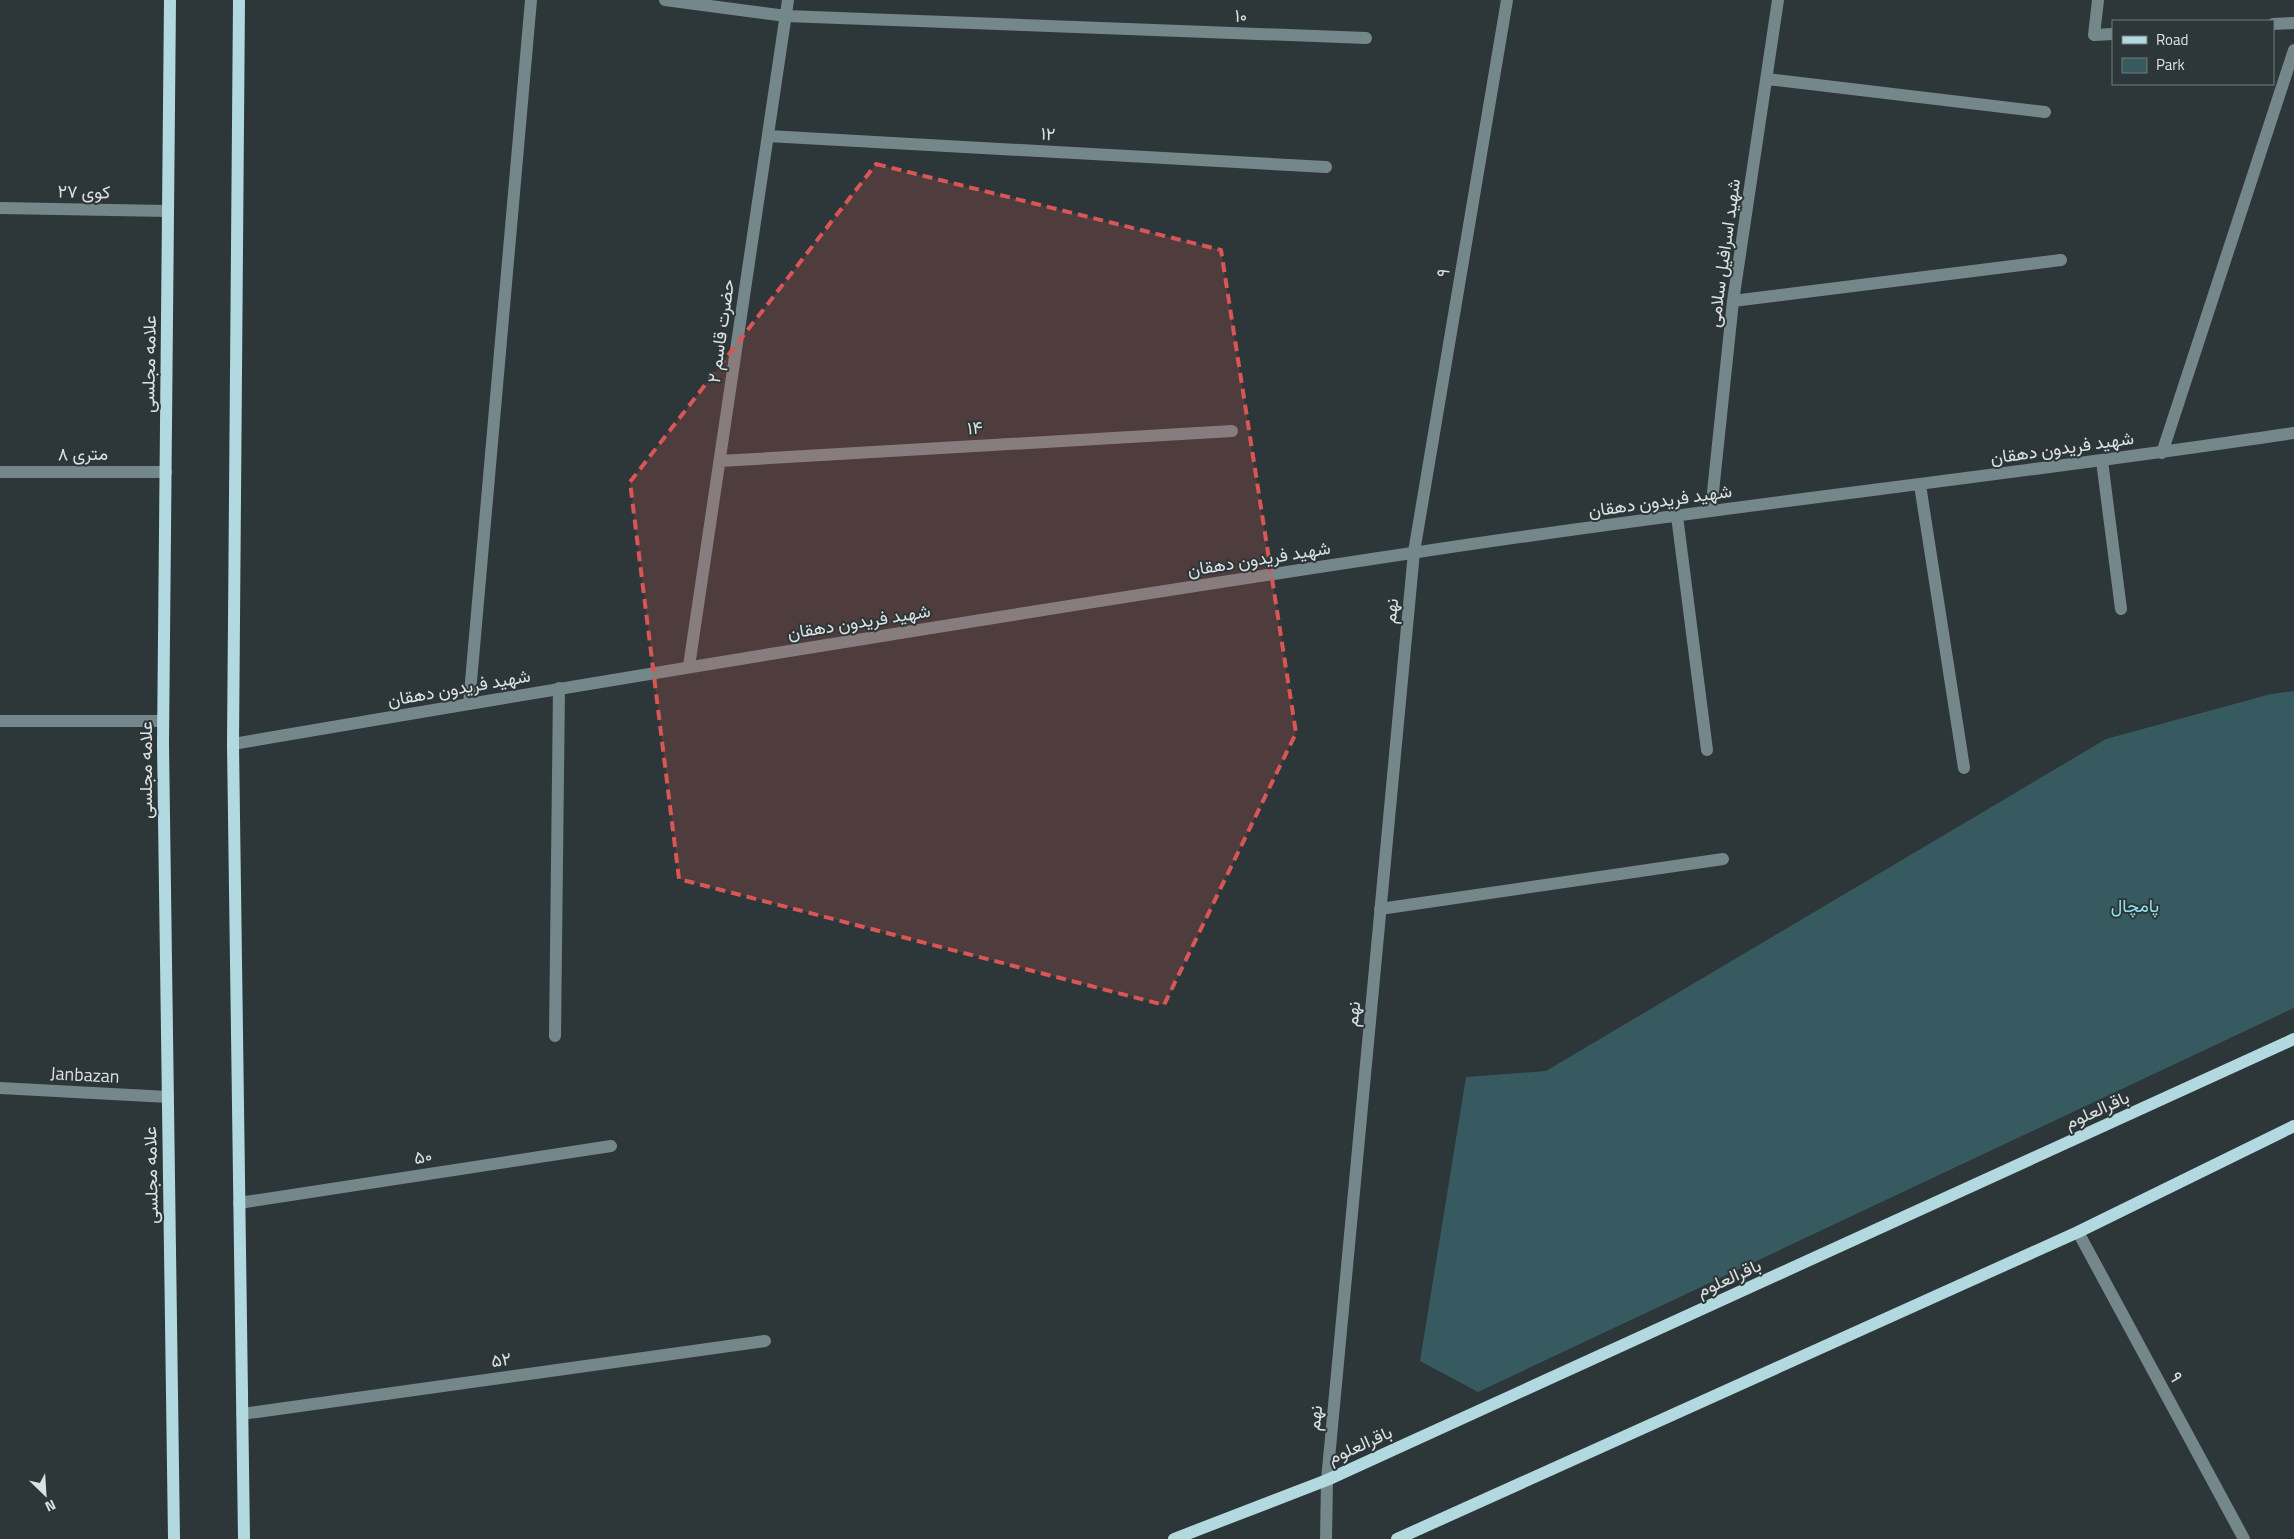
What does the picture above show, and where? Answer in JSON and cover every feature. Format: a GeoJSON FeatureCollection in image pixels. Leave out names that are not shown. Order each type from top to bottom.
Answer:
{"type":"FeatureCollection","features":[{"type":"Feature","properties":{"kind":"main road","name":"علامه مجلسی"},"geometry":{"type":"LineString","coordinates":[[170,0],[163,721],[174,1539]]}},
{"type":"Feature","properties":{"kind":"main road"},"geometry":{"type":"LineString","coordinates":[[239,0],[233,744],[244,1539]]}},
{"type":"Feature","properties":{"kind":"main road","name":"باقرالعلوم"},"geometry":{"type":"LineString","coordinates":[[1174,1539],[1327,1480],[2294,1039]]}},
{"type":"Feature","properties":{"kind":"main road"},"geometry":{"type":"LineString","coordinates":[[1397,1539],[2078,1232],[2294,1126]]}},
{"type":"Feature","properties":{"kind":"street"},"geometry":{"type":"LineString","coordinates":[[469,704],[531,0]]}},
{"type":"Feature","properties":{"kind":"street","name":"۱۰"},"geometry":{"type":"LineString","coordinates":[[665,0],[786,16],[1366,38]]}},
{"type":"Feature","properties":{"kind":"street","name":"۲ حضرت قاسم"},"geometry":{"type":"LineString","coordinates":[[689,666],[788,0]]}},
{"type":"Feature","properties":{"kind":"street","name":"۹"},"geometry":{"type":"LineString","coordinates":[[1414,552],[1507,0]]}},
{"type":"Feature","properties":{"kind":"street","name":"شهید اسرافیل سلامی"},"geometry":{"type":"LineString","coordinates":[[1711,511],[1733,302],[1778,0]]}},
{"type":"Feature","properties":{"kind":"street"},"geometry":{"type":"LineString","coordinates":[[2098,0],[2094,35],[2112,34]]}},
{"type":"Feature","properties":{"kind":"street"},"geometry":{"type":"LineString","coordinates":[[2274,24],[2294,23]]}},
{"type":"Feature","properties":{"kind":"street"},"geometry":{"type":"LineString","coordinates":[[2162,453],[2294,50]]}},
{"type":"Feature","properties":{"kind":"street"},"geometry":{"type":"LineString","coordinates":[[1767,79],[2045,112]]}},
{"type":"Feature","properties":{"kind":"street","name":"۱۲"},"geometry":{"type":"LineString","coordinates":[[768,136],[1326,167]]}},
{"type":"Feature","properties":{"kind":"street","name":"کوی ۲۷"},"geometry":{"type":"LineString","coordinates":[[0,208],[168,211]]}},
{"type":"Feature","properties":{"kind":"street"},"geometry":{"type":"LineString","coordinates":[[1733,302],[2061,260]]}},
{"type":"Feature","properties":{"kind":"street","name":"۱۴"},"geometry":{"type":"LineString","coordinates":[[720,461],[1232,431]]}},
{"type":"Feature","properties":{"kind":"street","name":"شهید فریدون دهقان"},"geometry":{"type":"LineString","coordinates":[[233,744],[689,666],[1414,552],[1711,511],[2162,453],[2294,433]]}},
{"type":"Feature","properties":{"kind":"street"},"geometry":{"type":"LineString","coordinates":[[2102,461],[2121,609]]}},
{"type":"Feature","properties":{"kind":"street","name":"۸ متری"},"geometry":{"type":"LineString","coordinates":[[0,472],[166,472]]}},
{"type":"Feature","properties":{"kind":"street"},"geometry":{"type":"LineString","coordinates":[[1920,485],[1964,768]]}},
{"type":"Feature","properties":{"kind":"street"},"geometry":{"type":"LineString","coordinates":[[1677,516],[1707,750]]}},
{"type":"Feature","properties":{"kind":"street","name":"نهم"},"geometry":{"type":"LineString","coordinates":[[1326,1539],[1327,1480],[1414,552]]}},
{"type":"Feature","properties":{"kind":"street"},"geometry":{"type":"LineString","coordinates":[[555,1036],[559,688]]}},
{"type":"Feature","properties":{"kind":"street"},"geometry":{"type":"LineString","coordinates":[[0,721],[163,721]]}},
{"type":"Feature","properties":{"kind":"street"},"geometry":{"type":"LineString","coordinates":[[1380,909],[1723,859]]}},
{"type":"Feature","properties":{"kind":"street","name":"Janbazan"},"geometry":{"type":"LineString","coordinates":[[0,1088],[168,1097]]}},
{"type":"Feature","properties":{"kind":"street","name":"۵۰"},"geometry":{"type":"LineString","coordinates":[[239,1203],[611,1146]]}},
{"type":"Feature","properties":{"kind":"street","name":"۹"},"geometry":{"type":"LineString","coordinates":[[2078,1232],[2244,1539]]}},
{"type":"Feature","properties":{"kind":"street","name":"۵۲"},"geometry":{"type":"LineString","coordinates":[[242,1414],[764,1341]]}},
{"type":"Feature","properties":{"kind":"highlighted area"},"geometry":{"type":"Polygon","coordinates":[[[876,164],[1221,250],[1296,733],[1164,1005],[679,879],[630,482],[876,164]]]}},
{"type":"Feature","properties":{"kind":"green space","name":"پامچال"},"geometry":{"type":"Polygon","coordinates":[[[2294,691],[2294,1008],[1478,1392],[1420,1361],[1466,1077],[1546,1071],[2106,739],[2271,694],[2294,691]]]}}]}
